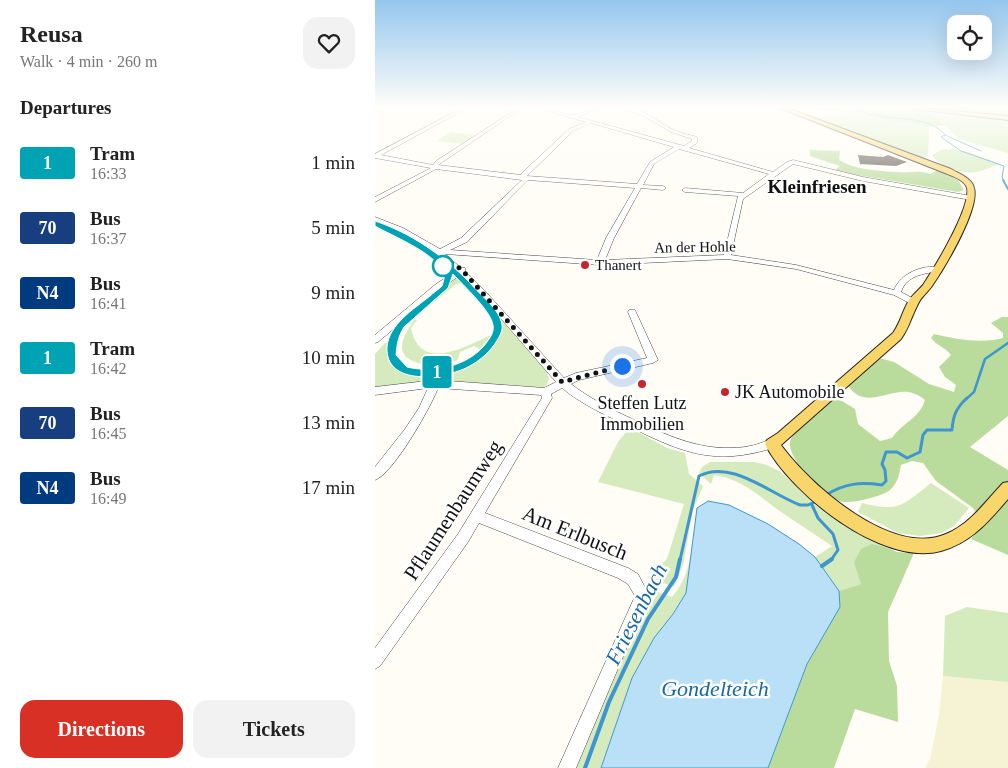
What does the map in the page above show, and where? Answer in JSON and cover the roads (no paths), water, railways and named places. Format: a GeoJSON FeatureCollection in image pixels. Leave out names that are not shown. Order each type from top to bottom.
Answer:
{"type":"FeatureCollection","features":[{"type":"Feature","properties":{"kind":"main road"},"geometry":{"type":"LineString","coordinates":[[876,144],[954,174],[968,182],[971,188],[971,198],[962,225],[927,286],[913,302],[905,325],[893,340],[772,444],[793,472],[811,489],[872,530],[896,542],[916,546],[934,546],[950,541],[965,533],[1008,488]]}},
{"type":"Feature","properties":{"kind":"street"},"geometry":{"type":"LineString","coordinates":[[375,156],[398,144]]}},
{"type":"Feature","properties":{"kind":"street"},"geometry":{"type":"LineString","coordinates":[[375,200],[423,175],[438,162],[466,144]]}},
{"type":"Feature","properties":{"kind":"street"},"geometry":{"type":"LineString","coordinates":[[439,252],[464,240],[525,180],[523,174],[556,144]]}},
{"type":"Feature","properties":{"kind":"street"},"geometry":{"type":"LineString","coordinates":[[671,144],[774,174]]}},
{"type":"Feature","properties":{"kind":"street"},"geometry":{"type":"LineString","coordinates":[[600,263],[610,238],[654,161],[690,144]]}},
{"type":"Feature","properties":{"kind":"street"},"geometry":{"type":"LineString","coordinates":[[375,156],[435,166],[524,177],[663,188]]}},
{"type":"Feature","properties":{"kind":"street"},"geometry":{"type":"LineString","coordinates":[[727,257],[739,198],[793,162],[853,177],[971,198]]}},
{"type":"Feature","properties":{"kind":"street"},"geometry":{"type":"LineString","coordinates":[[685,190],[743,195]]}},
{"type":"Feature","properties":{"kind":"street"},"geometry":{"type":"LineString","coordinates":[[375,219],[412,234],[462,270],[562,382],[589,402],[662,439],[703,452],[728,454],[748,452],[772,444]]}},
{"type":"Feature","properties":{"kind":"street"},"geometry":{"type":"LineString","coordinates":[[375,227],[384,222]]}},
{"type":"Feature","properties":{"kind":"street","name":"An der Hohle"},"geometry":{"type":"LineString","coordinates":[[439,252],[600,263],[727,257],[796,267],[897,293],[913,302]]}},
{"type":"Feature","properties":{"kind":"street","name":"An der Hohle"},"geometry":{"type":"LineString","coordinates":[[453,263],[472,254]]}},
{"type":"Feature","properties":{"kind":"street"},"geometry":{"type":"LineString","coordinates":[[897,293],[901,281],[910,275],[936,269]]}},
{"type":"Feature","properties":{"kind":"street"},"geometry":{"type":"LineString","coordinates":[[375,340],[439,286],[462,270]]}},
{"type":"Feature","properties":{"kind":"street"},"geometry":{"type":"LineString","coordinates":[[375,391],[435,384],[545,392],[562,382],[576,377],[653,360],[632,312]]}},
{"type":"Feature","properties":{"kind":"street"},"geometry":{"type":"LineString","coordinates":[[375,475],[397,450],[415,423],[435,384]]}},
{"type":"Feature","properties":{"kind":"street","name":"Pflaumenbaumweg"},"geometry":{"type":"LineString","coordinates":[[375,661],[477,516],[547,398],[545,392]]}},
{"type":"Feature","properties":{"kind":"street","name":"Am Erlbusch"},"geometry":{"type":"LineString","coordinates":[[477,516],[623,573],[633,579],[642,595],[567,768]]}},
{"type":"Feature","properties":{"kind":"water","name":"Gondelteich"},"geometry":{"type":"Polygon","coordinates":[[[708,501],[729,505],[768,524],[799,544],[815,557],[839,591],[840,607],[807,664],[768,768],[601,768],[632,678],[654,638],[673,614],[686,593],[697,508],[708,501]]]}},
{"type":"Feature","properties":{"kind":"waterway","name":"Friesenbach"},"geometry":{"type":"LineString","coordinates":[[951,144],[961,151],[1004,166],[1002,177],[1004,181]]}},
{"type":"Feature","properties":{"kind":"waterway"},"geometry":{"type":"LineString","coordinates":[[965,144],[981,151]]}},
{"type":"Feature","properties":{"kind":"waterway","name":"Friesenbach"},"geometry":{"type":"LineString","coordinates":[[1003,180],[1008,189]]}},
{"type":"Feature","properties":{"kind":"waterway","name":"Friesenbach"},"geometry":{"type":"LineString","coordinates":[[965,400],[974,392],[985,359],[1008,343]]}},
{"type":"Feature","properties":{"kind":"waterway","name":"Friesenbach"},"geometry":{"type":"LineString","coordinates":[[826,495],[853,484],[882,485],[886,481],[885,470],[882,464],[886,452],[897,452],[907,458],[920,452],[923,435],[927,430],[952,430],[956,412],[965,400]]}},
{"type":"Feature","properties":{"kind":"waterway","name":"Friesenbach"},"geometry":{"type":"LineString","coordinates":[[680,560],[699,476],[712,472],[724,472],[751,480],[800,505],[808,505],[817,501]]}},
{"type":"Feature","properties":{"kind":"waterway"},"geometry":{"type":"LineString","coordinates":[[812,505],[818,518],[833,534],[838,550],[831,559]]}},
{"type":"Feature","properties":{"kind":"waterway","name":"Friesenbach"},"geometry":{"type":"LineString","coordinates":[[585,768],[609,702],[648,619],[676,577],[680,559]]}},
{"type":"Feature","properties":{"kind":"waterway"},"geometry":{"type":"LineString","coordinates":[[822,566],[831,559]]}},
{"type":"Feature","properties":{"kind":"tram line"},"geometry":{"type":"LineString","coordinates":[[375,223],[415,243]]}},
{"type":"Feature","properties":{"kind":"tram line","name":"1"},"geometry":{"type":"LineString","coordinates":[[375,223],[424,247],[437,256],[457,274],[495,316],[498,326],[497,334],[487,350],[464,365],[432,373],[404,370],[396,363],[392,355],[392,344],[395,334],[401,326],[437,295],[445,286],[449,275],[448,271],[437,259],[421,248],[389,230],[375,225]]}},
{"type":"Feature","properties":{"kind":"tram line"},"geometry":{"type":"LineString","coordinates":[[375,225],[415,243]]}},
{"type":"Feature","properties":{"kind":"tram line"},"geometry":{"type":"LineString","coordinates":[[415,243],[423,248]]}},
{"type":"Feature","properties":{"kind":"tram line"},"geometry":{"type":"LineString","coordinates":[[415,243],[423,248]]}},
{"type":"Feature","properties":{"kind":"tram line"},"geometry":{"type":"LineString","coordinates":[[423,248],[427,251]]}},
{"type":"Feature","properties":{"kind":"tram line"},"geometry":{"type":"LineString","coordinates":[[423,248],[427,251]]}},
{"type":"Feature","properties":{"kind":"tram line"},"geometry":{"type":"LineString","coordinates":[[427,251],[455,274],[488,306],[497,321],[495,336],[484,351],[466,362],[445,370],[423,373],[405,371],[394,361],[392,343],[402,325],[437,296],[449,275],[443,266],[427,251]]}},
{"type":"Feature","properties":{"kind":"place","name":"Thanert"},"geometry":{"type":"Point","coordinates":[585,265]}},
{"type":"Feature","properties":{"kind":"place","name":"Steffen Lutz Immobilien"},"geometry":{"type":"Point","coordinates":[642,384]}},
{"type":"Feature","properties":{"kind":"place","name":"JK Automobile"},"geometry":{"type":"Point","coordinates":[725,392]}},
{"type":"Feature","properties":{"kind":"district","name":"Kleinfriesen"},"geometry":{"type":"Point","coordinates":[817,186]}}]}
